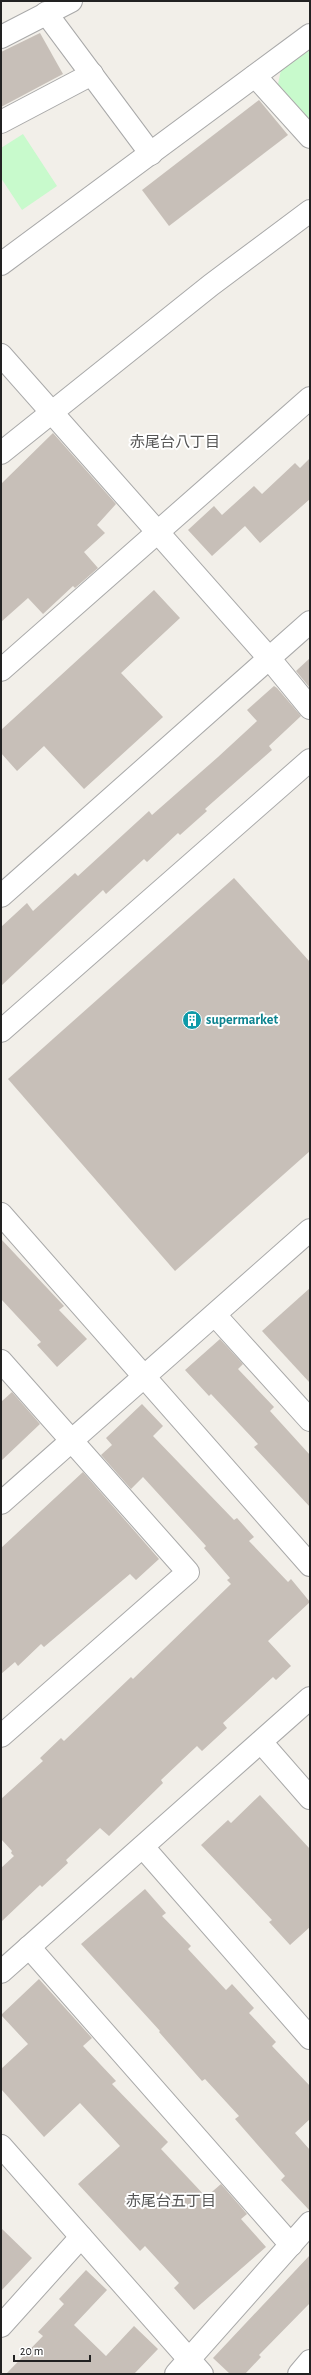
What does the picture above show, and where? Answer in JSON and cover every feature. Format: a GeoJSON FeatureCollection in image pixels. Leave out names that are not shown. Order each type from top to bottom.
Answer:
{"type":"FeatureCollection","features":[{"type":"Feature","properties":{"kind":"street"},"geometry":{"type":"LineString","coordinates":[[1,37],[71,1]]}},
{"type":"Feature","properties":{"kind":"street"},"geometry":{"type":"LineString","coordinates":[[46,13],[151,154]]}},
{"type":"Feature","properties":{"kind":"street"},"geometry":{"type":"LineString","coordinates":[[1,264],[310,35]]}},
{"type":"Feature","properties":{"kind":"street"},"geometry":{"type":"LineString","coordinates":[[1,122],[92,74]]}},
{"type":"Feature","properties":{"kind":"street"},"geometry":{"type":"LineString","coordinates":[[255,76],[310,137]]}},
{"type":"Feature","properties":{"kind":"street"},"geometry":{"type":"LineString","coordinates":[[1,453],[52,414],[211,285],[310,211]]}},
{"type":"Feature","properties":{"kind":"street"},"geometry":{"type":"LineString","coordinates":[[1,355],[156,533],[269,658],[310,708]]}},
{"type":"Feature","properties":{"kind":"street"},"geometry":{"type":"LineString","coordinates":[[1,670],[310,398]]}},
{"type":"Feature","properties":{"kind":"street"},"geometry":{"type":"LineString","coordinates":[[1,896],[310,622]]}},
{"type":"Feature","properties":{"kind":"street"},"geometry":{"type":"LineString","coordinates":[[1,1031],[310,760]]}},
{"type":"Feature","properties":{"kind":"street"},"geometry":{"type":"LineString","coordinates":[[1,1214],[310,1565]]}},
{"type":"Feature","properties":{"kind":"street"},"geometry":{"type":"LineString","coordinates":[[1,1503],[310,1230]]}},
{"type":"Feature","properties":{"kind":"street"},"geometry":{"type":"LineString","coordinates":[[215,1315],[310,1420]]}},
{"type":"Feature","properties":{"kind":"street"},"geometry":{"type":"LineString","coordinates":[[1,1362],[188,1572],[1,1736]]}},
{"type":"Feature","properties":{"kind":"street"},"geometry":{"type":"LineString","coordinates":[[1,1972],[310,1698]]}},
{"type":"Feature","properties":{"kind":"street"},"geometry":{"type":"LineString","coordinates":[[261,1742],[310,1798]]}},
{"type":"Feature","properties":{"kind":"street"},"geometry":{"type":"LineString","coordinates":[[143,1847],[310,2038]]}},
{"type":"Feature","properties":{"kind":"street"},"geometry":{"type":"LineString","coordinates":[[29,1947],[291,2245]]}},
{"type":"Feature","properties":{"kind":"street"},"geometry":{"type":"LineString","coordinates":[[1,2146],[81,2237],[189,2369],[310,2223]]}},
{"type":"Feature","properties":{"kind":"street"},"geometry":{"type":"LineString","coordinates":[[1,2326],[81,2237]]}},
{"type":"Feature","properties":{"kind":"street"},"geometry":{"type":"LineString","coordinates":[[299,2374],[310,2361]]}},
{"type":"Feature","properties":{"kind":"green space"},"geometry":{"type":"Polygon","coordinates":[[[310,50],[310,120],[278,84],[281,70],[310,50]]]}},
{"type":"Feature","properties":{"kind":"green space"},"geometry":{"type":"Polygon","coordinates":[[[23,134],[57,186],[22,210],[1,178],[1,148],[23,134]]]}},
{"type":"Feature","properties":{"kind":"building"},"geometry":{"type":"Polygon","coordinates":[[[40,33],[63,74],[1,107],[1,52],[40,33]]]}},
{"type":"Feature","properties":{"kind":"building"},"geometry":{"type":"Polygon","coordinates":[[[259,100],[288,135],[169,226],[142,190],[259,100]]]}},
{"type":"Feature","properties":{"kind":"building"},"geometry":{"type":"Polygon","coordinates":[[[53,433],[116,504],[97,525],[105,533],[84,552],[98,568],[75,588],[73,586],[43,614],[28,598],[1,622],[1,484],[53,433]]]}},
{"type":"Feature","properties":{"kind":"building"},"geometry":{"type":"Polygon","coordinates":[[[310,458],[310,499],[260,543],[245,526],[212,556],[188,530],[214,506],[222,515],[254,486],[262,494],[295,463],[300,468],[310,458]]]}},
{"type":"Feature","properties":{"kind":"building"},"geometry":{"type":"Polygon","coordinates":[[[154,590],[180,618],[121,673],[163,717],[84,789],[44,746],[17,771],[1,753],[1,730],[154,590]]]}},
{"type":"Feature","properties":{"kind":"building"},"geometry":{"type":"Polygon","coordinates":[[[310,658],[310,688],[296,671],[310,658]]]}},
{"type":"Feature","properties":{"kind":"building"},"geometry":{"type":"Polygon","coordinates":[[[274,686],[301,716],[269,746],[272,750],[205,809],[207,811],[180,835],[178,833],[147,862],[144,859],[106,894],[103,890],[1,986],[1,927],[27,903],[33,911],[75,873],[78,876],[149,811],[152,815],[218,757],[257,721],[247,710],[274,686]]]}},
{"type":"Feature","properties":{"kind":"building","name":"supermarket"},"geometry":{"type":"Polygon","coordinates":[[[234,878],[310,962],[310,1151],[175,1271],[8,1079],[234,878]]]}},
{"type":"Feature","properties":{"kind":"building"},"geometry":{"type":"Polygon","coordinates":[[[1,1239],[64,1306],[59,1310],[87,1339],[57,1367],[37,1345],[41,1342],[1,1299],[1,1239]]]}},
{"type":"Feature","properties":{"kind":"building"},"geometry":{"type":"Polygon","coordinates":[[[310,1288],[310,1383],[262,1331],[310,1288]]]}},
{"type":"Feature","properties":{"kind":"building"},"geometry":{"type":"Polygon","coordinates":[[[220,1339],[243,1364],[238,1369],[274,1407],[270,1411],[310,1455],[310,1507],[254,1447],[258,1444],[211,1394],[209,1396],[185,1370],[220,1339]]]}},
{"type":"Feature","properties":{"kind":"building"},"geometry":{"type":"Polygon","coordinates":[[[12,1392],[40,1424],[1,1461],[1,1402],[12,1392]]]}},
{"type":"Feature","properties":{"kind":"building"},"geometry":{"type":"Polygon","coordinates":[[[142,1404],[163,1426],[153,1436],[234,1520],[237,1518],[254,1537],[249,1541],[288,1582],[291,1579],[310,1602],[268,1641],[291,1666],[276,1680],[273,1677],[223,1723],[227,1728],[202,1751],[197,1746],[161,1780],[163,1783],[109,1836],[100,1828],[66,1860],[68,1863],[42,1887],[40,1885],[1,1922],[1,1868],[14,1856],[11,1853],[12,1851],[1,1839],[1,1799],[43,1761],[40,1758],[61,1738],[64,1741],[131,1677],[133,1679],[231,1584],[227,1580],[230,1578],[204,1548],[206,1546],[143,1477],[131,1489],[101,1455],[112,1445],[106,1438],[142,1404]]]}},
{"type":"Feature","properties":{"kind":"building"},"geometry":{"type":"Polygon","coordinates":[[[83,1472],[159,1559],[136,1580],[130,1574],[44,1647],[41,1644],[18,1666],[15,1662],[1,1674],[1,1548],[83,1472]]]}},
{"type":"Feature","properties":{"kind":"building"},"geometry":{"type":"Polygon","coordinates":[[[260,1795],[310,1849],[310,1927],[290,1945],[269,1922],[272,1920],[201,1845],[228,1820],[231,1823],[260,1795]]]}},
{"type":"Feature","properties":{"kind":"building"},"geometry":{"type":"Polygon","coordinates":[[[145,1889],[166,1913],[162,1916],[191,1946],[188,1949],[226,1990],[232,1984],[254,2008],[249,2013],[276,2042],[272,2046],[310,2086],[310,2119],[295,2133],[310,2150],[310,2211],[281,2180],[285,2176],[235,2119],[239,2116],[205,2079],[202,2081],[159,2032],[160,2031],[81,1944],[145,1889]]]}},
{"type":"Feature","properties":{"kind":"building"},"geometry":{"type":"Polygon","coordinates":[[[39,1979],[92,2038],[83,2046],[116,2081],[112,2084],[168,2142],[161,2149],[206,2197],[221,2184],[247,2214],[241,2219],[266,2247],[194,2310],[174,2288],[179,2283],[145,2246],[140,2251],[78,2184],[120,2146],[80,2103],[44,2137],[1,2089],[1,2069],[28,2044],[1,2015],[39,1979]]]}},
{"type":"Feature","properties":{"kind":"building"},"geometry":{"type":"Polygon","coordinates":[[[1,2228],[32,2258],[1,2291],[1,2228]]]}},
{"type":"Feature","properties":{"kind":"building"},"geometry":{"type":"Polygon","coordinates":[[[310,2255],[310,2303],[259,2355],[261,2357],[245,2374],[230,2374],[213,2358],[310,2255]]]}},
{"type":"Feature","properties":{"kind":"building"},"geometry":{"type":"Polygon","coordinates":[[[86,2270],[107,2290],[74,2325],[106,2356],[134,2326],[158,2349],[134,2374],[6,2374],[43,2336],[38,2332],[64,2304],[59,2299],[86,2270]]]}},
{"type":"Feature","properties":{"kind":"place","name":"supermarket"},"geometry":{"type":"Point","coordinates":[192,1020]}},
{"type":"Feature","properties":{"kind":"district","name":"赤尾台八丁目"},"geometry":{"type":"Point","coordinates":[175,442]}},
{"type":"Feature","properties":{"kind":"district","name":"赤尾台五丁目"},"geometry":{"type":"Point","coordinates":[171,2201]}}]}
